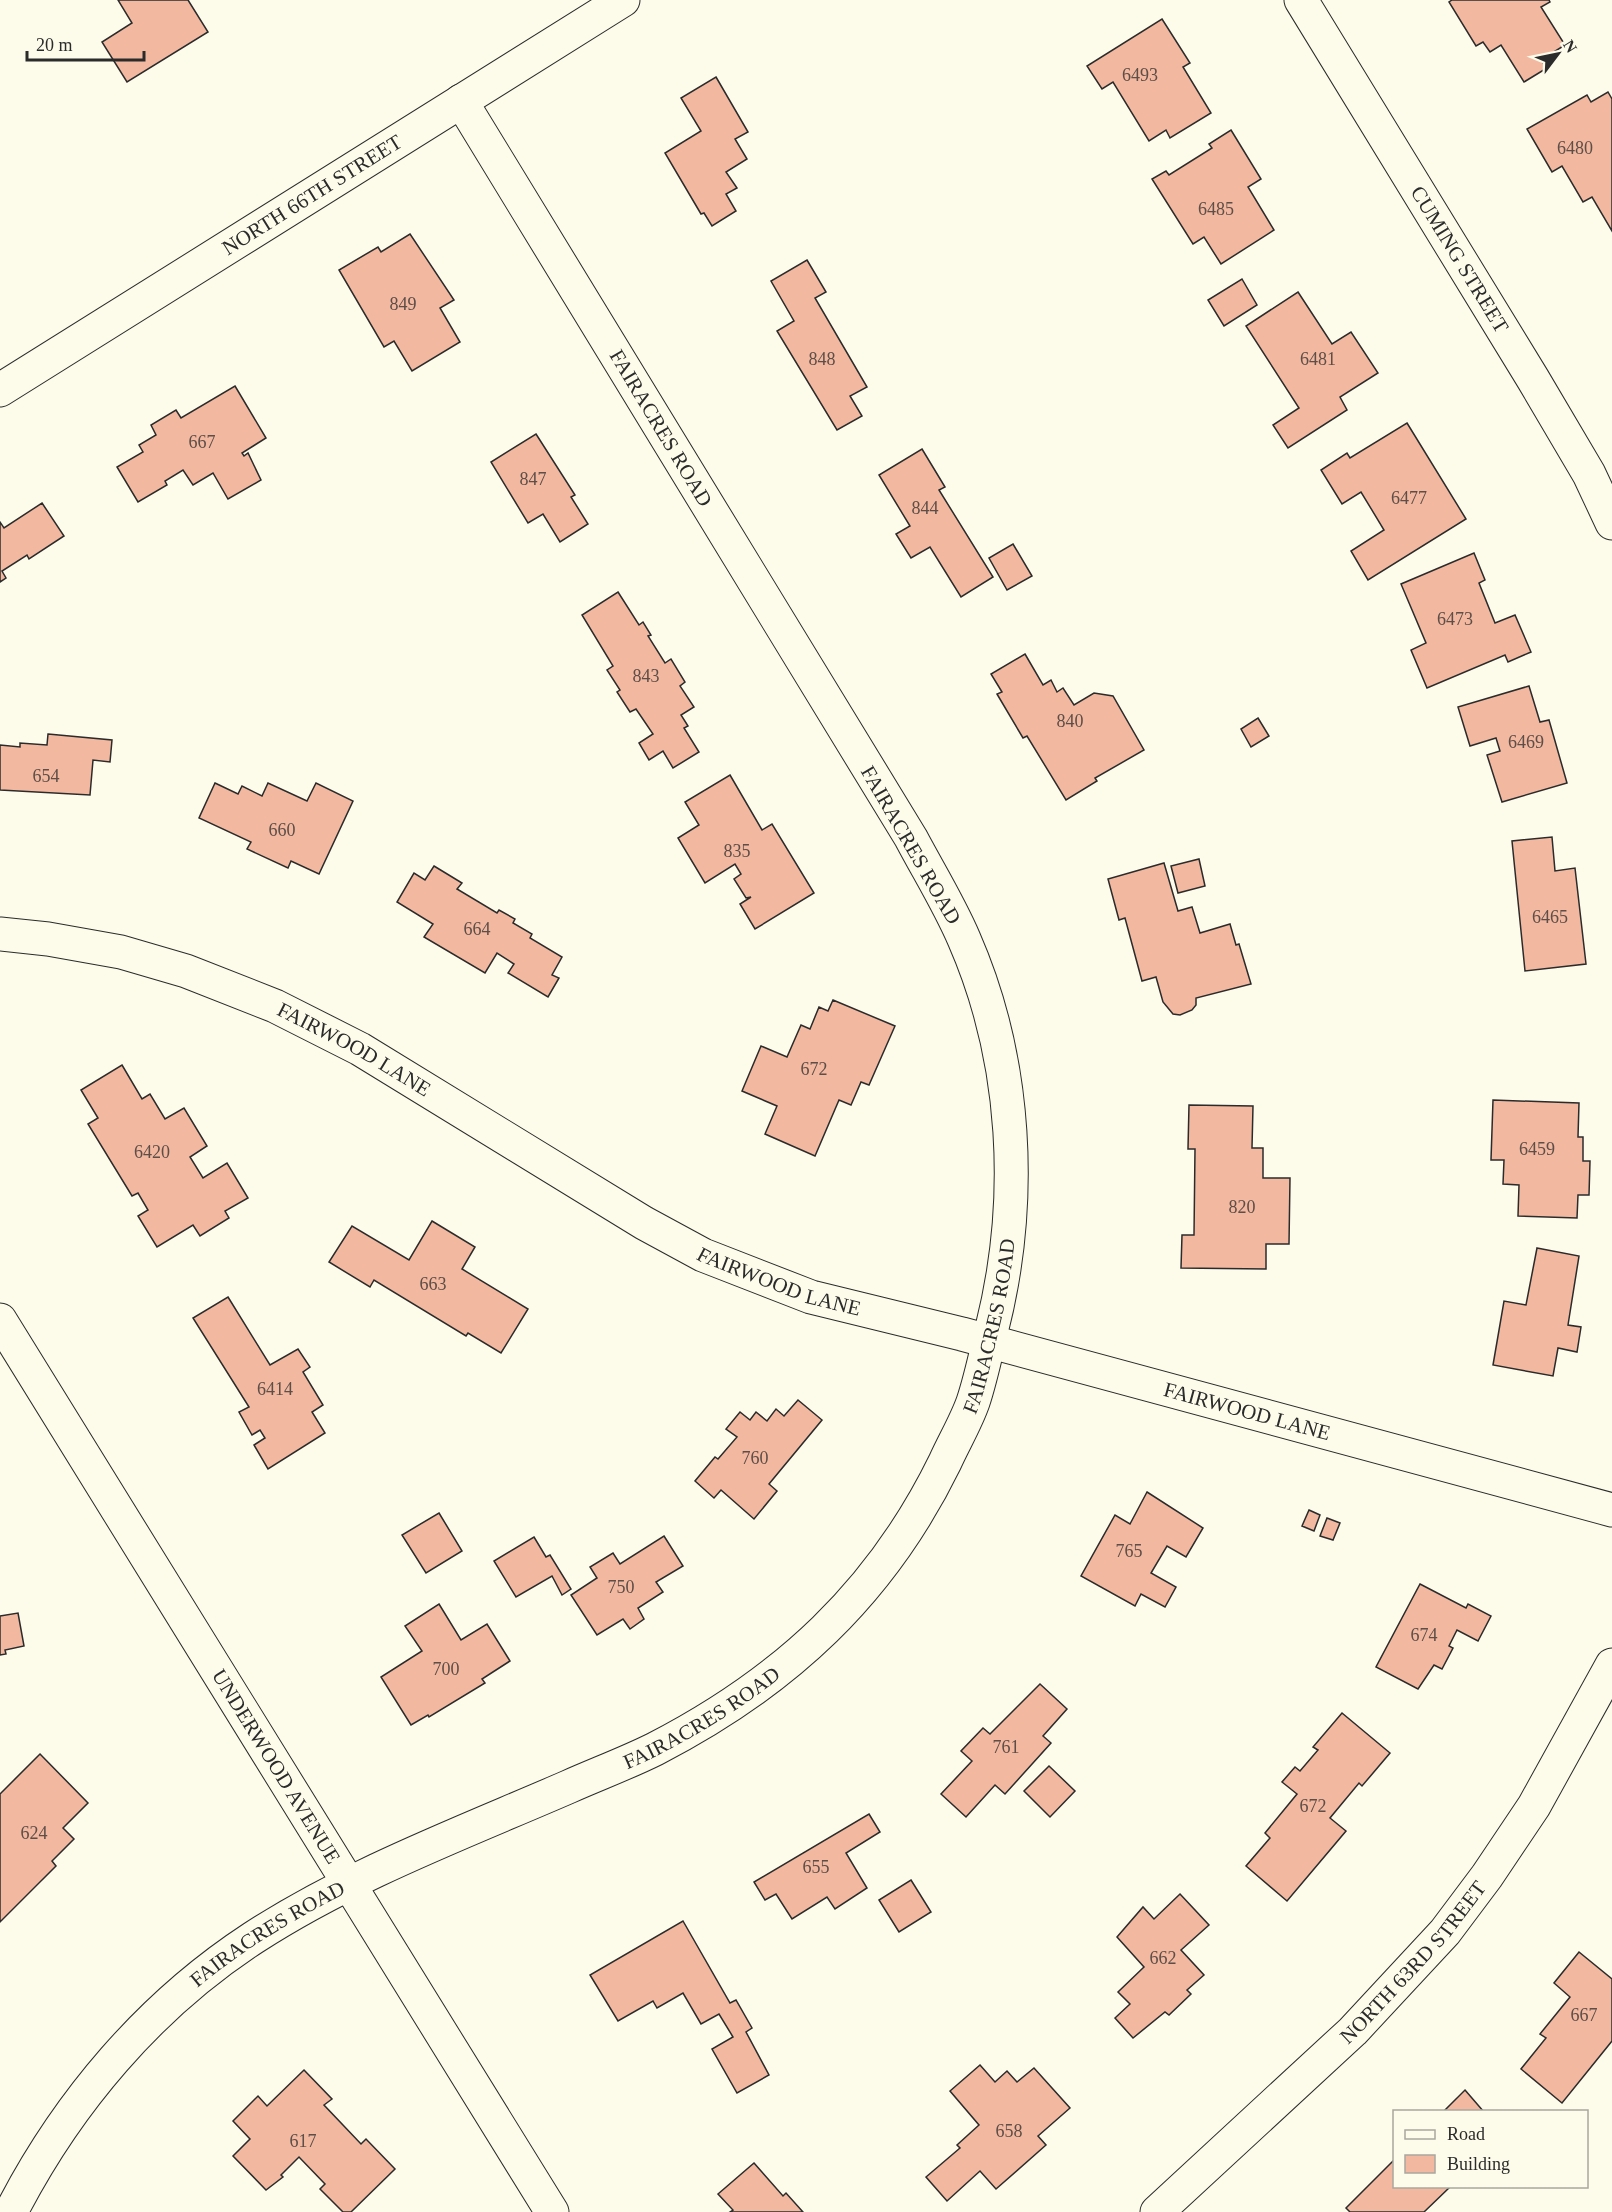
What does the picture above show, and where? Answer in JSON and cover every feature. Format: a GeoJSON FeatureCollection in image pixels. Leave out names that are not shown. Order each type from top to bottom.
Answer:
{"type":"FeatureCollection","features":[{"type":"Feature","properties":{"kind":"street","name":"NORTH 66TH STREET"},"geometry":{"type":"LineString","coordinates":[[0,390],[461,101],[581,11],[623,0]]}},
{"type":"Feature","properties":{"kind":"street","name":"CUMING STREET"},"geometry":{"type":"LineString","coordinates":[[1301,0],[1533,379],[1589,474],[1612,523]]}},
{"type":"Feature","properties":{"kind":"street","name":"FAIRACRES ROAD"},"geometry":{"type":"LineString","coordinates":[[11,2212],[55,2135],[109,2065],[146,2025],[192,1984],[251,1940],[350,1885],[401,1860],[652,1750],[718,1713],[781,1669],[813,1643],[843,1614],[887,1560],[927,1499],[972,1405],[1002,1289],[1008,1237],[1011,1136],[1005,1083],[996,1035],[983,989],[963,937],[911,838],[461,101]]}},
{"type":"Feature","properties":{"kind":"street","name":"FAIRWOOD LANE"},"geometry":{"type":"LineString","coordinates":[[0,934],[48,939],[122,952],[186,971],[275,1006],[360,1049],[644,1222],[703,1255],[811,1297],[989,1342],[1612,1510]]}},
{"type":"Feature","properties":{"kind":"street","name":"UNDERWOOD AVENUE"},"geometry":{"type":"LineString","coordinates":[[0,1320],[552,2212]]}},
{"type":"Feature","properties":{"kind":"street","name":"NORTH 63RD STREET"},"geometry":{"type":"LineString","coordinates":[[1157,2212],[1353,2031],[1445,1932],[1487,1876],[1534,1806],[1612,1665]]}},
{"type":"Feature","properties":{"kind":"building"},"geometry":{"type":"Polygon","coordinates":[[[118,0],[188,0],[208,32],[127,82],[102,42],[132,23],[118,0]]]}},
{"type":"Feature","properties":{"kind":"building"},"geometry":{"type":"Polygon","coordinates":[[[1452,0],[1549,0],[1550,2],[1541,7],[1565,45],[1541,60],[1547,68],[1524,82],[1501,45],[1490,52],[1483,42],[1476,46],[1449,2],[1452,0]]]}},
{"type":"Feature","properties":{"kind":"building"},"geometry":{"type":"Polygon","coordinates":[[[1162,19],[1190,63],[1183,67],[1211,113],[1170,138],[1166,130],[1149,141],[1113,82],[1102,89],[1087,66],[1162,19]]]}},
{"type":"Feature","properties":{"kind":"building"},"geometry":{"type":"Polygon","coordinates":[[[716,77],[748,132],[735,139],[747,159],[726,172],[737,188],[726,194],[736,211],[712,226],[704,213],[701,214],[665,153],[701,131],[681,98],[716,77]]]}},
{"type":"Feature","properties":{"kind":"building"},"geometry":{"type":"Polygon","coordinates":[[[1608,92],[1612,99],[1612,231],[1592,197],[1583,202],[1562,166],[1552,172],[1527,129],[1587,95],[1591,102],[1608,92]]]}},
{"type":"Feature","properties":{"kind":"building"},"geometry":{"type":"Polygon","coordinates":[[[1231,130],[1261,179],[1248,187],[1274,230],[1221,264],[1204,237],[1193,244],[1152,179],[1166,171],[1169,175],[1212,148],[1209,144],[1231,130]]]}},
{"type":"Feature","properties":{"kind":"building"},"geometry":{"type":"Polygon","coordinates":[[[410,234],[454,300],[440,308],[460,342],[412,371],[394,341],[384,347],[339,270],[378,247],[381,252],[410,234]]]}},
{"type":"Feature","properties":{"kind":"building"},"geometry":{"type":"Polygon","coordinates":[[[807,260],[826,292],[815,298],[867,387],[850,396],[862,416],[837,430],[777,331],[794,321],[771,281],[807,260]]]}},
{"type":"Feature","properties":{"kind":"building"},"geometry":{"type":"Polygon","coordinates":[[[1242,279],[1257,305],[1224,326],[1208,300],[1242,279]]]}},
{"type":"Feature","properties":{"kind":"building"},"geometry":{"type":"Polygon","coordinates":[[[1298,292],[1332,344],[1351,332],[1378,373],[1340,397],[1347,410],[1288,448],[1273,425],[1299,408],[1246,326],[1298,292]]]}},
{"type":"Feature","properties":{"kind":"building"},"geometry":{"type":"Polygon","coordinates":[[[235,386],[266,438],[242,453],[244,456],[248,453],[261,480],[228,499],[213,473],[193,485],[183,470],[165,481],[167,485],[138,502],[117,467],[143,452],[139,445],[156,435],[151,425],[176,410],[181,418],[235,386]]]}},
{"type":"Feature","properties":{"kind":"building"},"geometry":{"type":"Polygon","coordinates":[[[1407,423],[1466,519],[1368,580],[1351,551],[1384,530],[1361,492],[1342,504],[1321,470],[1347,453],[1350,458],[1407,423]]]}},
{"type":"Feature","properties":{"kind":"building"},"geometry":{"type":"Polygon","coordinates":[[[536,434],[575,495],[571,497],[588,524],[560,542],[543,514],[528,523],[491,462],[536,434]]]}},
{"type":"Feature","properties":{"kind":"building"},"geometry":{"type":"Polygon","coordinates":[[[922,449],[945,487],[939,490],[993,577],[961,597],[930,547],[911,558],[896,534],[910,526],[879,475],[922,449]]]}},
{"type":"Feature","properties":{"kind":"building"},"geometry":{"type":"Polygon","coordinates":[[[42,503],[64,536],[29,559],[27,555],[2,571],[6,578],[0,582],[0,522],[4,528],[42,503]]]}},
{"type":"Feature","properties":{"kind":"building"},"geometry":{"type":"Polygon","coordinates":[[[1013,544],[1032,576],[1007,590],[989,558],[1013,544]]]}},
{"type":"Feature","properties":{"kind":"building"},"geometry":{"type":"Polygon","coordinates":[[[1474,553],[1485,580],[1479,583],[1495,623],[1515,615],[1531,652],[1508,662],[1505,655],[1427,688],[1411,650],[1426,643],[1401,584],[1474,553]]]}},
{"type":"Feature","properties":{"kind":"building"},"geometry":{"type":"Polygon","coordinates":[[[618,592],[639,625],[643,622],[651,635],[648,636],[665,663],[671,659],[685,682],[680,686],[694,707],[681,715],[688,726],[684,728],[699,752],[673,768],[663,751],[649,760],[639,743],[653,734],[636,709],[630,712],[617,692],[620,690],[607,670],[613,666],[582,615],[618,592]]]}},
{"type":"Feature","properties":{"kind":"building"},"geometry":{"type":"Polygon","coordinates":[[[1025,654],[1043,685],[1051,680],[1057,692],[1063,688],[1074,705],[1094,693],[1113,696],[1144,750],[1095,778],[1097,781],[1066,800],[1027,736],[1023,738],[997,694],[1002,692],[991,674],[1025,654]]]}},
{"type":"Feature","properties":{"kind":"building"},"geometry":{"type":"Polygon","coordinates":[[[1529,686],[1540,722],[1549,720],[1567,783],[1502,802],[1487,755],[1500,751],[1496,738],[1470,746],[1458,707],[1529,686]]]}},
{"type":"Feature","properties":{"kind":"building"},"geometry":{"type":"Polygon","coordinates":[[[1258,718],[1269,736],[1251,747],[1241,729],[1258,718]]]}},
{"type":"Feature","properties":{"kind":"building"},"geometry":{"type":"Polygon","coordinates":[[[48,734],[112,740],[110,762],[93,760],[90,795],[0,790],[0,745],[20,747],[20,743],[47,745],[48,734]]]}},
{"type":"Feature","properties":{"kind":"building"},"geometry":{"type":"Polygon","coordinates":[[[730,775],[762,830],[772,824],[814,893],[755,929],[740,904],[751,897],[746,898],[734,879],[741,874],[735,864],[705,883],[678,838],[699,825],[685,802],[730,775]]]}},
{"type":"Feature","properties":{"kind":"building"},"geometry":{"type":"Polygon","coordinates":[[[215,783],[238,794],[242,786],[262,796],[268,783],[307,801],[316,783],[353,801],[319,874],[291,861],[288,868],[247,849],[251,842],[199,818],[215,783]]]}},
{"type":"Feature","properties":{"kind":"building"},"geometry":{"type":"Polygon","coordinates":[[[1552,837],[1555,871],[1575,868],[1586,964],[1525,971],[1512,841],[1552,837]]]}},
{"type":"Feature","properties":{"kind":"building"},"geometry":{"type":"Polygon","coordinates":[[[1199,859],[1205,886],[1178,893],[1171,866],[1199,859]]]}},
{"type":"Feature","properties":{"kind":"building"},"geometry":{"type":"Polygon","coordinates":[[[1164,863],[1178,911],[1192,907],[1200,933],[1230,924],[1236,945],[1239,944],[1251,984],[1196,998],[1196,1005],[1192,1010],[1180,1015],[1173,1014],[1163,1002],[1156,977],[1142,981],[1125,918],[1119,920],[1108,879],[1164,863]]]}},
{"type":"Feature","properties":{"kind":"building"},"geometry":{"type":"Polygon","coordinates":[[[434,866],[462,883],[457,889],[497,913],[499,910],[515,919],[513,923],[532,934],[530,938],[562,957],[552,975],[559,978],[548,997],[508,973],[514,964],[497,953],[485,973],[424,937],[433,924],[397,902],[414,873],[425,880],[434,866]]]}},
{"type":"Feature","properties":{"kind":"building"},"geometry":{"type":"Polygon","coordinates":[[[833,1000],[895,1026],[869,1085],[861,1082],[851,1105],[839,1100],[815,1156],[765,1134],[777,1106],[742,1091],[761,1046],[787,1057],[801,1025],[810,1029],[819,1007],[828,1011],[833,1000]]]}},
{"type":"Feature","properties":{"kind":"building"},"geometry":{"type":"Polygon","coordinates":[[[122,1065],[142,1099],[150,1094],[165,1119],[184,1108],[207,1146],[190,1157],[203,1178],[227,1163],[248,1198],[225,1211],[229,1218],[200,1236],[193,1225],[157,1247],[138,1216],[148,1210],[138,1193],[132,1196],[88,1124],[98,1118],[81,1090],[122,1065]]]}},
{"type":"Feature","properties":{"kind":"building"},"geometry":{"type":"Polygon","coordinates":[[[1493,1100],[1579,1103],[1578,1137],[1583,1137],[1583,1161],[1590,1161],[1589,1195],[1578,1195],[1577,1218],[1518,1216],[1519,1185],[1503,1184],[1504,1160],[1491,1160],[1493,1100]]]}},
{"type":"Feature","properties":{"kind":"building"},"geometry":{"type":"Polygon","coordinates":[[[1189,1105],[1253,1106],[1252,1148],[1263,1148],[1263,1178],[1290,1178],[1289,1244],[1266,1244],[1266,1269],[1181,1268],[1182,1235],[1194,1235],[1195,1149],[1188,1149],[1189,1105]]]}},
{"type":"Feature","properties":{"kind":"building"},"geometry":{"type":"Polygon","coordinates":[[[432,1221],[475,1247],[462,1269],[528,1309],[501,1353],[468,1333],[466,1336],[374,1280],[370,1287],[329,1262],[352,1226],[409,1260],[432,1221]]]}},
{"type":"Feature","properties":{"kind":"building"},"geometry":{"type":"Polygon","coordinates":[[[1537,1248],[1579,1256],[1568,1325],[1581,1327],[1577,1352],[1558,1348],[1553,1376],[1493,1365],[1504,1301],[1526,1305],[1537,1248]]]}},
{"type":"Feature","properties":{"kind":"building"},"geometry":{"type":"Polygon","coordinates":[[[228,1297],[270,1365],[298,1349],[310,1367],[303,1372],[323,1405],[312,1412],[325,1433],[268,1469],[254,1445],[265,1438],[260,1430],[252,1435],[239,1412],[249,1407],[193,1318],[228,1297]]]}},
{"type":"Feature","properties":{"kind":"building"},"geometry":{"type":"Polygon","coordinates":[[[798,1400],[822,1420],[769,1484],[777,1491],[754,1519],[721,1490],[714,1498],[695,1481],[715,1457],[718,1459],[737,1437],[726,1429],[740,1412],[750,1420],[756,1412],[767,1421],[776,1409],[784,1416],[798,1400]]]}},
{"type":"Feature","properties":{"kind":"building"},"geometry":{"type":"Polygon","coordinates":[[[1147,1492],[1203,1528],[1186,1557],[1167,1546],[1151,1573],[1176,1587],[1165,1607],[1141,1594],[1135,1606],[1081,1576],[1115,1515],[1130,1524],[1147,1492]]]}},
{"type":"Feature","properties":{"kind":"building"},"geometry":{"type":"Polygon","coordinates":[[[1309,1510],[1320,1515],[1314,1531],[1302,1526],[1309,1510]]]}},
{"type":"Feature","properties":{"kind":"building"},"geometry":{"type":"Polygon","coordinates":[[[439,1513],[462,1551],[426,1573],[402,1535],[439,1513]]]}},
{"type":"Feature","properties":{"kind":"building"},"geometry":{"type":"Polygon","coordinates":[[[1327,1518],[1340,1523],[1333,1540],[1320,1536],[1327,1518]]]}},
{"type":"Feature","properties":{"kind":"building"},"geometry":{"type":"Polygon","coordinates":[[[664,1536],[683,1566],[656,1582],[663,1592],[638,1608],[644,1619],[630,1629],[623,1619],[597,1635],[571,1595],[597,1578],[590,1567],[613,1553],[620,1564],[664,1536]]]}},
{"type":"Feature","properties":{"kind":"building"},"geometry":{"type":"Polygon","coordinates":[[[534,1537],[546,1557],[550,1555],[571,1589],[562,1595],[552,1576],[516,1597],[494,1561],[534,1537]]]}},
{"type":"Feature","properties":{"kind":"building"},"geometry":{"type":"Polygon","coordinates":[[[1420,1584],[1466,1608],[1468,1604],[1491,1616],[1478,1641],[1457,1630],[1449,1646],[1453,1648],[1442,1669],[1434,1665],[1418,1689],[1376,1667],[1420,1584]]]}},
{"type":"Feature","properties":{"kind":"building"},"geometry":{"type":"Polygon","coordinates":[[[439,1604],[461,1640],[487,1624],[510,1661],[482,1679],[485,1683],[429,1717],[428,1715],[411,1725],[381,1677],[422,1651],[405,1626],[439,1604]]]}},
{"type":"Feature","properties":{"kind":"building"},"geometry":{"type":"Polygon","coordinates":[[[18,1613],[24,1646],[5,1650],[6,1654],[0,1655],[0,1616],[18,1613]]]}},
{"type":"Feature","properties":{"kind":"building"},"geometry":{"type":"Polygon","coordinates":[[[1040,1684],[1067,1709],[1043,1736],[1051,1743],[1005,1794],[995,1785],[966,1817],[941,1794],[972,1761],[961,1751],[983,1728],[990,1734],[1040,1684]]]}},
{"type":"Feature","properties":{"kind":"building"},"geometry":{"type":"Polygon","coordinates":[[[1342,1713],[1390,1753],[1362,1786],[1359,1783],[1330,1818],[1346,1831],[1287,1901],[1246,1866],[1270,1838],[1265,1833],[1297,1794],[1282,1782],[1295,1767],[1300,1771],[1318,1750],[1313,1747],[1342,1713]]]}},
{"type":"Feature","properties":{"kind":"building"},"geometry":{"type":"Polygon","coordinates":[[[40,1754],[88,1803],[63,1828],[74,1839],[52,1861],[56,1866],[0,1922],[0,1794],[40,1754]]]}},
{"type":"Feature","properties":{"kind":"building"},"geometry":{"type":"Polygon","coordinates":[[[1049,1766],[1075,1791],[1050,1817],[1024,1791],[1049,1766]]]}},
{"type":"Feature","properties":{"kind":"building"},"geometry":{"type":"Polygon","coordinates":[[[869,1814],[880,1832],[846,1853],[867,1888],[835,1909],[827,1897],[792,1919],[776,1894],[765,1900],[754,1882],[869,1814]]]}},
{"type":"Feature","properties":{"kind":"building"},"geometry":{"type":"Polygon","coordinates":[[[911,1880],[931,1912],[899,1932],[879,1900],[911,1880]]]}},
{"type":"Feature","properties":{"kind":"building"},"geometry":{"type":"Polygon","coordinates":[[[1180,1894],[1209,1925],[1181,1950],[1204,1975],[1187,1990],[1191,1994],[1169,2015],[1165,2012],[1133,2038],[1115,2018],[1130,2004],[1118,1992],[1144,1967],[1117,1937],[1143,1907],[1154,1919],[1180,1894]]]}},
{"type":"Feature","properties":{"kind":"building"},"geometry":{"type":"Polygon","coordinates":[[[683,1921],[730,2003],[736,2000],[752,2028],[746,2032],[769,2075],[737,2093],[712,2049],[733,2037],[719,2014],[701,2024],[683,1993],[657,2008],[653,2001],[618,2021],[590,1975],[683,1921]]]}},
{"type":"Feature","properties":{"kind":"building"},"geometry":{"type":"Polygon","coordinates":[[[1579,1952],[1612,1979],[1612,2041],[1562,2103],[1521,2069],[1546,2038],[1540,2034],[1570,1997],[1554,1983],[1579,1952]]]}},
{"type":"Feature","properties":{"kind":"building"},"geometry":{"type":"Polygon","coordinates":[[[980,2065],[995,2082],[1007,2071],[1017,2082],[1034,2068],[1070,2108],[1038,2136],[1046,2145],[996,2189],[980,2171],[947,2201],[926,2177],[960,2148],[957,2145],[979,2125],[950,2091],[980,2065]]]}},
{"type":"Feature","properties":{"kind":"building"},"geometry":{"type":"Polygon","coordinates":[[[304,2070],[332,2099],[324,2105],[361,2144],[366,2139],[395,2169],[351,2212],[343,2212],[320,2189],[325,2184],[299,2157],[281,2175],[283,2177],[266,2190],[233,2156],[250,2139],[233,2121],[258,2096],[267,2106],[304,2070]]]}},
{"type":"Feature","properties":{"kind":"building"},"geometry":{"type":"Polygon","coordinates":[[[1465,2090],[1482,2110],[1445,2110],[1465,2090]]]}},
{"type":"Feature","properties":{"kind":"building"},"geometry":{"type":"Polygon","coordinates":[[[1393,2161],[1393,2188],[1449,2188],[1424,2212],[1350,2212],[1346,2208],[1393,2161]]]}},
{"type":"Feature","properties":{"kind":"building"},"geometry":{"type":"Polygon","coordinates":[[[754,2163],[783,2196],[786,2193],[803,2212],[730,2212],[733,2210],[718,2194],[754,2163]]]}}]}
